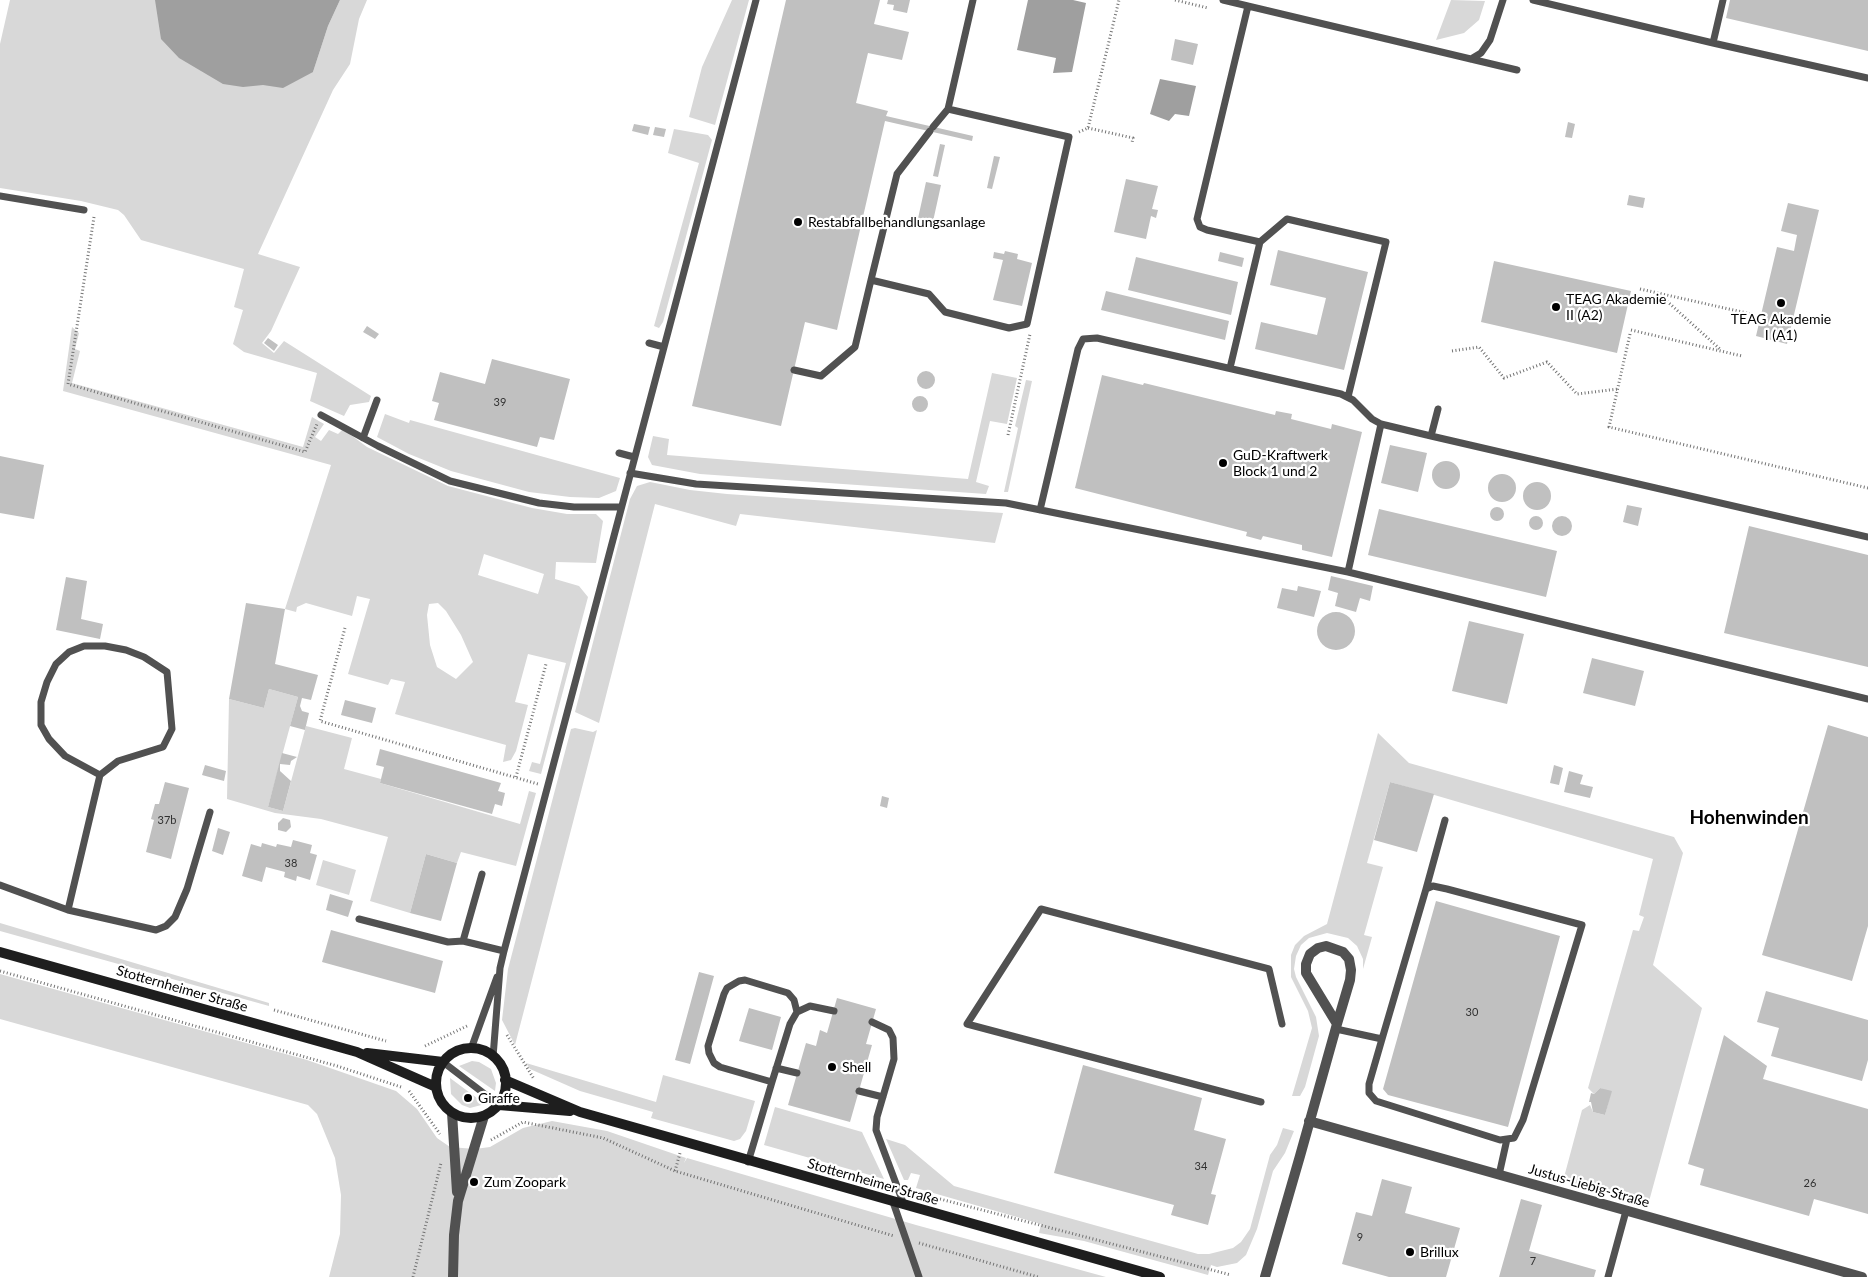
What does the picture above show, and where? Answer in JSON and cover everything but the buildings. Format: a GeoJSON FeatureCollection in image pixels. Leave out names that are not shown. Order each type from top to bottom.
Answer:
{"type":"FeatureCollection","features":[{"type":"Feature","properties":{"kind":"main road","name":"Stotternheimer Straße"},"geometry":{"type":"LineString","coordinates":[[0,952],[357,1052]]}},
{"type":"Feature","properties":{"kind":"main road"},"geometry":{"type":"LineString","coordinates":[[471,1049],[486,1052],[493,1057],[499,1063],[505,1080],[505,1088],[498,1104],[484,1116],[473,1118],[452,1113],[439,1097],[436,1086],[436,1078],[443,1062],[451,1055],[471,1049]]}},
{"type":"Feature","properties":{"kind":"main road"},"geometry":{"type":"LineString","coordinates":[[357,1052],[443,1062]]}},
{"type":"Feature","properties":{"kind":"main road"},"geometry":{"type":"LineString","coordinates":[[357,1052],[436,1086]]}},
{"type":"Feature","properties":{"kind":"main road"},"geometry":{"type":"LineString","coordinates":[[505,1080],[580,1112]]}},
{"type":"Feature","properties":{"kind":"main road"},"geometry":{"type":"LineString","coordinates":[[498,1104],[580,1112]]}},
{"type":"Feature","properties":{"kind":"main road","name":"Stotternheimer Straße"},"geometry":{"type":"LineString","coordinates":[[580,1112],[748,1162],[1160,1277]]}},
{"type":"Feature","properties":{"kind":"street"},"geometry":{"type":"LineString","coordinates":[[1265,1277],[1337,1026],[1351,970],[1349,959],[1343,952],[1326,946],[1318,948],[1310,954],[1306,964],[1306,973],[1337,1026]]}},
{"type":"Feature","properties":{"kind":"street"},"geometry":{"type":"LineString","coordinates":[[452,1113],[458,1201]]}},
{"type":"Feature","properties":{"kind":"street"},"geometry":{"type":"LineString","coordinates":[[453,1277],[454,1235],[458,1201],[484,1116]]}},
{"type":"Feature","properties":{"kind":"street","name":"Justus-Liebig-Straße"},"geometry":{"type":"LineString","coordinates":[[1309,1122],[1862,1277]]}},
{"type":"Feature","properties":{"kind":"lane"},"geometry":{"type":"LineString","coordinates":[[471,1049],[477,1026],[500,968],[756,0]]}},
{"type":"Feature","properties":{"kind":"lane"},"geometry":{"type":"LineString","coordinates":[[794,370],[821,376],[855,347],[897,174],[948,109],[973,0]]}},
{"type":"Feature","properties":{"kind":"lane"},"geometry":{"type":"LineString","coordinates":[[1223,0],[1518,70]]}},
{"type":"Feature","properties":{"kind":"lane"},"geometry":{"type":"LineString","coordinates":[[1471,59],[1480,53],[1490,40],[1503,0]]}},
{"type":"Feature","properties":{"kind":"lane"},"geometry":{"type":"LineString","coordinates":[[1533,0],[1868,78]]}},
{"type":"Feature","properties":{"kind":"lane"},"geometry":{"type":"LineString","coordinates":[[1713,43],[1723,0]]}},
{"type":"Feature","properties":{"kind":"lane"},"geometry":{"type":"LineString","coordinates":[[1248,6],[1197,219],[1200,227],[1207,230],[1260,242]]}},
{"type":"Feature","properties":{"kind":"lane"},"geometry":{"type":"LineString","coordinates":[[871,280],[929,294],[945,312],[1009,328],[1027,324],[1069,137],[948,109]]}},
{"type":"Feature","properties":{"kind":"lane"},"geometry":{"type":"LineString","coordinates":[[0,196],[84,210]]}},
{"type":"Feature","properties":{"kind":"lane"},"geometry":{"type":"LineString","coordinates":[[1230,368],[1260,242],[1287,219],[1386,242],[1348,397]]}},
{"type":"Feature","properties":{"kind":"lane"},"geometry":{"type":"LineString","coordinates":[[1040,510],[1078,349],[1083,339],[1098,338],[1348,397],[1381,424],[1868,537]]}},
{"type":"Feature","properties":{"kind":"lane"},"geometry":{"type":"LineString","coordinates":[[650,343],[664,347]]}},
{"type":"Feature","properties":{"kind":"lane"},"geometry":{"type":"LineString","coordinates":[[363,438],[377,400]]}},
{"type":"Feature","properties":{"kind":"lane"},"geometry":{"type":"LineString","coordinates":[[1431,436],[1438,409]]}},
{"type":"Feature","properties":{"kind":"lane"},"geometry":{"type":"LineString","coordinates":[[321,414],[363,438],[450,481],[540,503],[574,507],[621,507]]}},
{"type":"Feature","properties":{"kind":"lane"},"geometry":{"type":"LineString","coordinates":[[1348,572],[1381,424]]}},
{"type":"Feature","properties":{"kind":"lane"},"geometry":{"type":"LineString","coordinates":[[619,453],[634,457]]}},
{"type":"Feature","properties":{"kind":"lane"},"geometry":{"type":"LineString","coordinates":[[630,472],[696,484],[1006,503],[1348,572],[1868,699]]}},
{"type":"Feature","properties":{"kind":"lane"},"geometry":{"type":"LineString","coordinates":[[68,910],[100,775],[118,761],[164,747],[172,729],[167,672],[144,657],[126,650],[105,646],[84,646],[69,652],[56,664],[46,682],[41,725],[49,739],[65,756],[100,775]]}},
{"type":"Feature","properties":{"kind":"lane"},"geometry":{"type":"LineString","coordinates":[[0,885],[68,910],[156,930],[166,926],[175,917],[187,889],[210,812]]}},
{"type":"Feature","properties":{"kind":"lane"},"geometry":{"type":"LineString","coordinates":[[1426,889],[1432,886],[1447,889],[1582,925],[1523,1120],[1514,1138],[1500,1140],[1376,1100],[1369,1093],[1369,1084],[1445,820]]}},
{"type":"Feature","properties":{"kind":"lane"},"geometry":{"type":"LineString","coordinates":[[464,940],[482,874]]}},
{"type":"Feature","properties":{"kind":"lane"},"geometry":{"type":"LineString","coordinates":[[1261,1102],[967,1024],[1041,909],[1270,969],[1282,1024]]}},
{"type":"Feature","properties":{"kind":"lane"},"geometry":{"type":"LineString","coordinates":[[360,919],[448,942],[464,940],[504,951]]}},
{"type":"Feature","properties":{"kind":"lane"},"geometry":{"type":"LineString","coordinates":[[493,1057],[500,968]]}},
{"type":"Feature","properties":{"kind":"lane"},"geometry":{"type":"LineString","coordinates":[[772,1082],[720,1067],[711,1059],[708,1046],[724,994],[733,983],[745,980],[788,993],[794,1000],[797,1012]]}},
{"type":"Feature","properties":{"kind":"lane"},"geometry":{"type":"LineString","coordinates":[[748,1162],[790,1024],[797,1012],[810,1006],[834,1011]]}},
{"type":"Feature","properties":{"kind":"lane"},"geometry":{"type":"LineString","coordinates":[[872,1022],[889,1030],[894,1038],[894,1059],[876,1124],[877,1138],[904,1205]]}},
{"type":"Feature","properties":{"kind":"lane"},"geometry":{"type":"LineString","coordinates":[[1337,1026],[1382,1039]]}},
{"type":"Feature","properties":{"kind":"lane"},"geometry":{"type":"LineString","coordinates":[[443,1062],[498,1104]]}},
{"type":"Feature","properties":{"kind":"lane"},"geometry":{"type":"LineString","coordinates":[[776,1068],[797,1073]]}},
{"type":"Feature","properties":{"kind":"lane"},"geometry":{"type":"LineString","coordinates":[[859,1090],[883,1097]]}},
{"type":"Feature","properties":{"kind":"lane"},"geometry":{"type":"LineString","coordinates":[[1499,1175],[1507,1139]]}},
{"type":"Feature","properties":{"kind":"lane"},"geometry":{"type":"LineString","coordinates":[[893,1202],[919,1277]]}},
{"type":"Feature","properties":{"kind":"lane"},"geometry":{"type":"LineString","coordinates":[[1608,1277],[1626,1211]]}},
{"type":"Feature","properties":{"kind":"path"},"geometry":{"type":"LineString","coordinates":[[1088,128],[1119,0]]}},
{"type":"Feature","properties":{"kind":"path"},"geometry":{"type":"LineString","coordinates":[[1175,0],[1208,8]]}},
{"type":"Feature","properties":{"kind":"path"},"geometry":{"type":"LineString","coordinates":[[1069,137],[1088,128],[1133,138],[1132,143]]}},
{"type":"Feature","properties":{"kind":"path"},"geometry":{"type":"LineString","coordinates":[[94,214],[68,384],[305,452],[321,414]]}},
{"type":"Feature","properties":{"kind":"path"},"geometry":{"type":"LineString","coordinates":[[1640,289],[1751,314]]}},
{"type":"Feature","properties":{"kind":"path"},"geometry":{"type":"LineString","coordinates":[[1659,294],[1722,351]]}},
{"type":"Feature","properties":{"kind":"path"},"geometry":{"type":"LineString","coordinates":[[1008,435],[1031,334],[1027,324]]}},
{"type":"Feature","properties":{"kind":"path"},"geometry":{"type":"LineString","coordinates":[[1742,356],[1631,332],[1609,427],[1868,488]]}},
{"type":"Feature","properties":{"kind":"path"},"geometry":{"type":"LineString","coordinates":[[1452,351],[1478,348],[1504,378],[1547,362],[1577,394],[1618,389]]}},
{"type":"Feature","properties":{"kind":"path"},"geometry":{"type":"LineString","coordinates":[[345,628],[320,721],[538,784]]}},
{"type":"Feature","properties":{"kind":"path"},"geometry":{"type":"LineString","coordinates":[[516,777],[546,664]]}},
{"type":"Feature","properties":{"kind":"path"},"geometry":{"type":"LineString","coordinates":[[0,971],[337,1066],[407,1089],[412,1093],[444,1139]]}},
{"type":"Feature","properties":{"kind":"path"},"geometry":{"type":"LineString","coordinates":[[274,1010],[389,1042]]}},
{"type":"Feature","properties":{"kind":"path"},"geometry":{"type":"LineString","coordinates":[[418,1050],[472,1024]]}},
{"type":"Feature","properties":{"kind":"path"},"geometry":{"type":"LineString","coordinates":[[506,1034],[535,1079]]}},
{"type":"Feature","properties":{"kind":"path"},"geometry":{"type":"LineString","coordinates":[[490,1140],[523,1122],[603,1138],[675,1171],[1038,1277]]}},
{"type":"Feature","properties":{"kind":"path"},"geometry":{"type":"LineString","coordinates":[[414,1277],[442,1159]]}},
{"type":"Feature","properties":{"kind":"path"},"geometry":{"type":"LineString","coordinates":[[931,1196],[1231,1275]]}},
{"type":"Feature","properties":{"kind":"shaded area"},"geometry":{"type":"Polygon","coordinates":[[[10,0],[176,0],[313,72],[328,26],[340,0],[367,0],[359,19],[350,64],[333,90],[258,254],[300,267],[271,331],[262,343],[274,353],[284,341],[371,396],[369,402],[350,405],[344,416],[310,401],[317,373],[244,352],[233,344],[243,310],[234,307],[244,269],[141,240],[124,215],[118,210],[81,201],[0,188],[0,44],[10,0]]]}},
{"type":"Feature","properties":{"kind":"shaded area"},"geometry":{"type":"Polygon","coordinates":[[[155,0],[340,0],[328,26],[313,72],[283,88],[263,85],[243,87],[223,84],[179,58],[161,39],[155,0]]]}},
{"type":"Feature","properties":{"kind":"shaded area"},"geometry":{"type":"Polygon","coordinates":[[[732,0],[749,0],[715,125],[689,117],[702,67],[732,0]]]}},
{"type":"Feature","properties":{"kind":"shaded area"},"geometry":{"type":"Polygon","coordinates":[[[1028,0],[1073,0],[1086,3],[1072,72],[1053,73],[1056,58],[1017,50],[1028,0]]]}},
{"type":"Feature","properties":{"kind":"shaded area"},"geometry":{"type":"Polygon","coordinates":[[[1451,0],[1485,1],[1479,20],[1464,33],[1436,40],[1451,0]]]}},
{"type":"Feature","properties":{"kind":"shaded area"},"geometry":{"type":"Polygon","coordinates":[[[1160,79],[1196,86],[1189,116],[1175,114],[1169,121],[1150,114],[1160,79]]]}},
{"type":"Feature","properties":{"kind":"shaded area"},"geometry":{"type":"Polygon","coordinates":[[[674,129],[708,135],[712,140],[663,322],[659,328],[654,326],[699,163],[668,153],[674,129]]]}},
{"type":"Feature","properties":{"kind":"shaded area"},"geometry":{"type":"Polygon","coordinates":[[[72,327],[79,333],[75,349],[80,351],[72,383],[303,447],[312,417],[324,424],[315,437],[321,441],[329,430],[338,434],[343,429],[367,447],[448,486],[532,508],[567,514],[596,514],[603,521],[596,563],[556,562],[555,579],[579,586],[588,597],[541,774],[529,771],[532,762],[540,764],[566,663],[528,654],[515,702],[528,705],[516,751],[511,760],[503,762],[506,745],[395,714],[405,682],[391,679],[388,685],[348,674],[370,599],[357,596],[352,616],[306,603],[297,607],[296,612],[285,609],[331,465],[63,391],[72,327]],[[484,554],[478,575],[538,594],[544,574],[484,554]],[[438,603],[429,604],[427,615],[430,645],[437,667],[456,679],[473,662],[461,635],[446,611],[438,603]]]}},
{"type":"Feature","properties":{"kind":"shaded area"},"geometry":{"type":"Polygon","coordinates":[[[992,373],[1017,378],[1007,424],[990,421],[976,482],[989,486],[986,494],[700,474],[652,465],[648,457],[653,436],[669,439],[667,455],[968,479],[992,373]]]}},
{"type":"Feature","properties":{"kind":"shaded area"},"geometry":{"type":"Polygon","coordinates":[[[1026,380],[1032,381],[1008,492],[1004,492],[1018,428],[1015,426],[1026,380]]]}},
{"type":"Feature","properties":{"kind":"shaded area"},"geometry":{"type":"Polygon","coordinates":[[[385,414],[409,423],[410,420],[620,478],[616,491],[599,498],[570,497],[529,492],[451,471],[409,454],[377,437],[385,414]]]}},
{"type":"Feature","properties":{"kind":"shaded area"},"geometry":{"type":"Polygon","coordinates":[[[650,482],[690,490],[727,494],[1003,513],[995,543],[740,514],[736,526],[655,504],[599,723],[575,712],[630,499],[637,486],[650,482]]]}},
{"type":"Feature","properties":{"kind":"shaded area"},"geometry":{"type":"Polygon","coordinates":[[[269,689],[298,697],[268,807],[283,811],[306,726],[352,738],[344,769],[381,779],[380,783],[520,824],[529,791],[536,793],[516,866],[461,852],[457,863],[426,854],[410,913],[370,901],[388,837],[321,819],[275,813],[227,799],[229,699],[264,708],[269,689]]]}},
{"type":"Feature","properties":{"kind":"shaded area"},"geometry":{"type":"Polygon","coordinates":[[[575,728],[593,732],[597,730],[515,1045],[502,1020],[508,969],[571,729],[575,728]]]}},
{"type":"Feature","properties":{"kind":"shaded area"},"geometry":{"type":"Polygon","coordinates":[[[1378,733],[1409,763],[1674,837],[1683,853],[1653,965],[1702,1008],[1648,1205],[1563,1181],[1582,1110],[1590,1105],[1593,1112],[1605,1115],[1611,1092],[1600,1088],[1594,1094],[1588,1088],[1633,930],[1639,931],[1644,917],[1639,915],[1653,859],[1390,782],[1367,863],[1383,867],[1364,935],[1372,937],[1363,969],[1363,959],[1357,946],[1348,938],[1327,933],[1309,938],[1301,945],[1296,956],[1294,969],[1296,977],[1316,1017],[1319,1036],[1305,1087],[1300,1096],[1292,1096],[1312,1028],[1308,1011],[1291,977],[1291,955],[1295,945],[1304,936],[1327,924],[1378,733]]]}},
{"type":"Feature","properties":{"kind":"shaded area"},"geometry":{"type":"Polygon","coordinates":[[[323,860],[356,870],[349,895],[316,885],[323,860]]]}},
{"type":"Feature","properties":{"kind":"shaded area"},"geometry":{"type":"Polygon","coordinates":[[[0,923],[269,1003],[269,1006],[0,931],[0,923]]]}},
{"type":"Feature","properties":{"kind":"shaded area"},"geometry":{"type":"Polygon","coordinates":[[[0,974],[307,1060],[396,1091],[417,1109],[437,1138],[450,1147],[475,1149],[490,1147],[523,1128],[552,1121],[607,1131],[686,1158],[684,1163],[687,1158],[916,1225],[1106,1277],[329,1277],[340,1234],[341,1195],[335,1158],[317,1114],[308,1105],[0,1019],[0,974]]]}},
{"type":"Feature","properties":{"kind":"shaded area"},"geometry":{"type":"Polygon","coordinates":[[[472,1061],[479,1062],[491,1069],[496,1083],[495,1091],[459,1066],[472,1061]]]}},
{"type":"Feature","properties":{"kind":"shaded area"},"geometry":{"type":"Polygon","coordinates":[[[526,1063],[656,1102],[663,1075],[755,1101],[746,1131],[740,1139],[734,1141],[651,1118],[653,1112],[580,1091],[530,1069],[526,1063]]]}},
{"type":"Feature","properties":{"kind":"shaded area"},"geometry":{"type":"Polygon","coordinates":[[[450,1078],[485,1104],[470,1108],[462,1105],[451,1094],[450,1078]]]}},
{"type":"Feature","properties":{"kind":"shaded area"},"geometry":{"type":"Polygon","coordinates":[[[775,1107],[862,1132],[884,1179],[764,1145],[775,1107]]]}},
{"type":"Feature","properties":{"kind":"shaded area"},"geometry":{"type":"Polygon","coordinates":[[[1283,1128],[1294,1131],[1285,1153],[1273,1171],[1257,1229],[1246,1255],[1237,1263],[1217,1267],[1211,1265],[1208,1275],[1084,1241],[1039,1233],[1041,1224],[916,1188],[920,1175],[911,1173],[908,1180],[904,1180],[886,1139],[905,1145],[954,1186],[1198,1254],[1209,1254],[1233,1248],[1241,1242],[1250,1229],[1270,1155],[1277,1145],[1283,1128]]]}},
{"type":"Feature","properties":{"kind":"place","name":"Restabfallbehandlungsanlage"},"geometry":{"type":"Point","coordinates":[798,222]}},
{"type":"Feature","properties":{"kind":"place","name":"TEAG Akademie I (A1)"},"geometry":{"type":"Point","coordinates":[1781,303]}},
{"type":"Feature","properties":{"kind":"place","name":"TEAG Akademie II (A2)"},"geometry":{"type":"Point","coordinates":[1556,307]}},
{"type":"Feature","properties":{"kind":"place","name":"GuD-Kraftwerk Block 1 und 2"},"geometry":{"type":"Point","coordinates":[1223,463]}},
{"type":"Feature","properties":{"kind":"place","name":"Shell"},"geometry":{"type":"Point","coordinates":[832,1067]}},
{"type":"Feature","properties":{"kind":"place","name":"Giraffe"},"geometry":{"type":"Point","coordinates":[468,1098]}},
{"type":"Feature","properties":{"kind":"place","name":"Zum Zoopark"},"geometry":{"type":"Point","coordinates":[474,1182]}},
{"type":"Feature","properties":{"kind":"place","name":"Brillux"},"geometry":{"type":"Point","coordinates":[1410,1252]}},
{"type":"Feature","properties":{"kind":"district","name":"Hohenwinden"},"geometry":{"type":"Point","coordinates":[1749,818]}}]}
